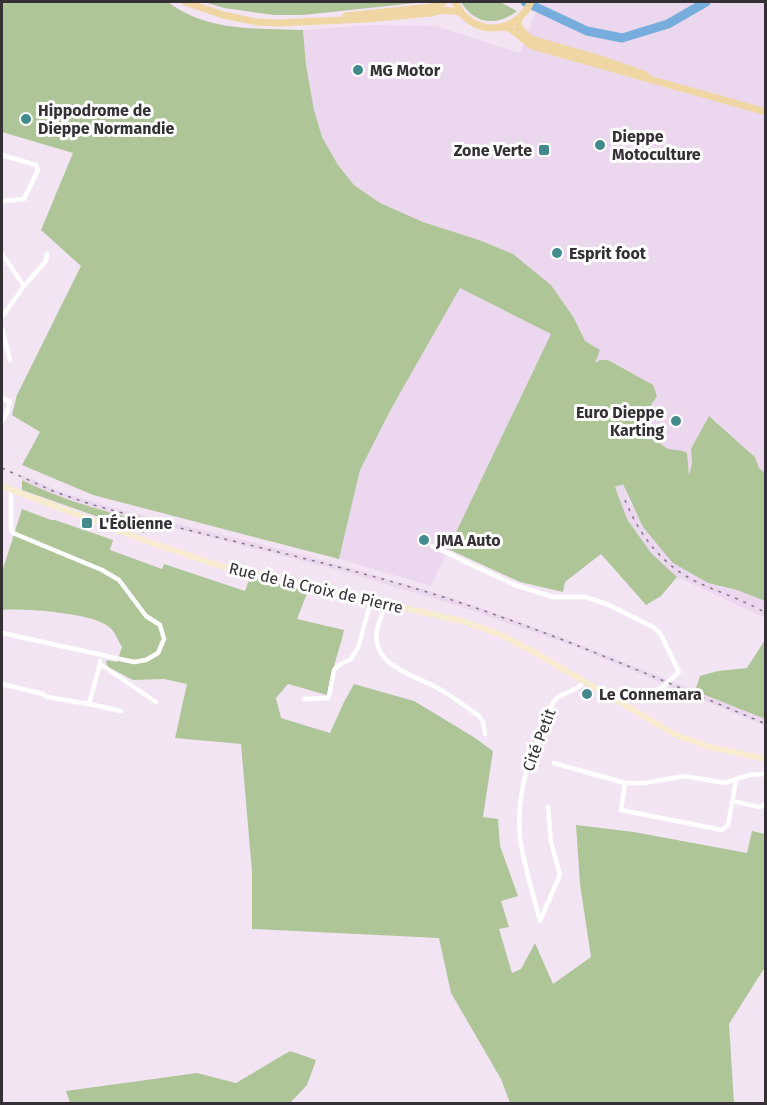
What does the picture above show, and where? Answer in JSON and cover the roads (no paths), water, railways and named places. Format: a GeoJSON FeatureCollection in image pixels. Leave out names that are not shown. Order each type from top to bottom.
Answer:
{"type":"FeatureCollection","features":[{"type":"Feature","properties":{"kind":"main road"},"geometry":{"type":"LineString","coordinates":[[185,2],[223,15],[257,22],[278,23],[406,15],[443,10],[460,12]]}},
{"type":"Feature","properties":{"kind":"main road"},"geometry":{"type":"LineString","coordinates":[[317,21],[354,14],[431,7],[444,2]]}},
{"type":"Feature","properties":{"kind":"main road"},"geometry":{"type":"LineString","coordinates":[[454,2],[469,21],[490,29],[503,27],[521,16]]}},
{"type":"Feature","properties":{"kind":"main road"},"geometry":{"type":"LineString","coordinates":[[531,2],[518,24],[531,39],[610,62],[656,81]]}},
{"type":"Feature","properties":{"kind":"main road"},"geometry":{"type":"LineString","coordinates":[[503,27],[511,29],[532,46],[765,112]]}},
{"type":"Feature","properties":{"kind":"main road","name":"Rue de la Croix de Pierre"},"geometry":{"type":"LineString","coordinates":[[2,486],[141,539],[217,565],[466,622],[501,635],[585,681],[658,726],[690,741],[765,759]]}},
{"type":"Feature","properties":{"kind":"street"},"geometry":{"type":"LineString","coordinates":[[2,155],[36,165],[38,170],[24,199],[2,201]]}},
{"type":"Feature","properties":{"kind":"street"},"geometry":{"type":"LineString","coordinates":[[2,254],[24,286]]}},
{"type":"Feature","properties":{"kind":"street"},"geometry":{"type":"LineString","coordinates":[[2,317],[24,286],[46,261],[46,254]]}},
{"type":"Feature","properties":{"kind":"street"},"geometry":{"type":"LineString","coordinates":[[2,327],[10,360]]}},
{"type":"Feature","properties":{"kind":"street"},"geometry":{"type":"LineString","coordinates":[[2,398],[10,402],[2,421]]}},
{"type":"Feature","properties":{"kind":"street"},"geometry":{"type":"LineString","coordinates":[[2,633],[134,662],[146,660],[158,653],[164,639],[160,625],[146,616],[119,580],[102,570],[13,533],[11,530],[11,490]]}},
{"type":"Feature","properties":{"kind":"street"},"geometry":{"type":"LineString","coordinates":[[432,546],[486,573],[526,589],[553,597],[586,597],[653,627],[660,633],[679,672],[662,688],[630,698],[623,705]]}},
{"type":"Feature","properties":{"kind":"street"},"geometry":{"type":"LineString","coordinates":[[304,699],[328,698],[334,670],[351,659],[358,648],[371,601]]}},
{"type":"Feature","properties":{"kind":"street"},"geometry":{"type":"LineString","coordinates":[[386,604],[376,637],[386,660],[396,668],[437,688],[479,716],[483,722],[485,734]]}},
{"type":"Feature","properties":{"kind":"street"},"geometry":{"type":"LineString","coordinates":[[89,704],[100,656]]}},
{"type":"Feature","properties":{"kind":"street"},"geometry":{"type":"LineString","coordinates":[[100,664],[156,702]]}},
{"type":"Feature","properties":{"kind":"street","name":"Cité Petit"},"geometry":{"type":"LineString","coordinates":[[548,807],[550,842],[560,875],[540,921],[522,850],[521,797],[530,756],[554,702],[562,695],[578,689],[585,681]]}},
{"type":"Feature","properties":{"kind":"street"},"geometry":{"type":"LineString","coordinates":[[2,684],[47,696],[122,711]]}},
{"type":"Feature","properties":{"kind":"street"},"geometry":{"type":"LineString","coordinates":[[554,763],[625,783],[644,783],[685,776],[724,783],[765,774]]}},
{"type":"Feature","properties":{"kind":"street"},"geometry":{"type":"LineString","coordinates":[[625,783],[621,810],[722,830],[728,825],[736,780]]}},
{"type":"Feature","properties":{"kind":"street"},"geometry":{"type":"LineString","coordinates":[[732,801],[760,807],[765,804]]}},
{"type":"Feature","properties":{"kind":"waterway"},"geometry":{"type":"LineString","coordinates":[[525,2],[587,31],[622,38],[668,24],[706,2]]}},
{"type":"Feature","properties":{"kind":"railway"},"geometry":{"type":"LineString","coordinates":[[2,468],[55,492],[90,504],[343,568],[470,606],[598,654],[766,724]]}},
{"type":"Feature","properties":{"kind":"railway"},"geometry":{"type":"LineString","coordinates":[[625,500],[645,537],[673,567],[697,582],[766,613]]}},
{"type":"Feature","properties":{"kind":"place","name":"MG Motor"},"geometry":{"type":"Point","coordinates":[358,70]}},
{"type":"Feature","properties":{"kind":"place","name":"Hippodrome de Dieppe Normandie"},"geometry":{"type":"Point","coordinates":[26,119]}},
{"type":"Feature","properties":{"kind":"place","name":"Dieppe Motoculture"},"geometry":{"type":"Point","coordinates":[600,145]}},
{"type":"Feature","properties":{"kind":"place","name":"Zone Verte"},"geometry":{"type":"Point","coordinates":[544,150]}},
{"type":"Feature","properties":{"kind":"place","name":"Esprit foot"},"geometry":{"type":"Point","coordinates":[557,253]}},
{"type":"Feature","properties":{"kind":"place","name":"Euro Dieppe Karting"},"geometry":{"type":"Point","coordinates":[676,421]}},
{"type":"Feature","properties":{"kind":"place","name":"L'Éolienne"},"geometry":{"type":"Point","coordinates":[87,523]}},
{"type":"Feature","properties":{"kind":"place","name":"JMA Auto"},"geometry":{"type":"Point","coordinates":[424,540]}},
{"type":"Feature","properties":{"kind":"place","name":"Le Connemara"},"geometry":{"type":"Point","coordinates":[587,694]}}]}
